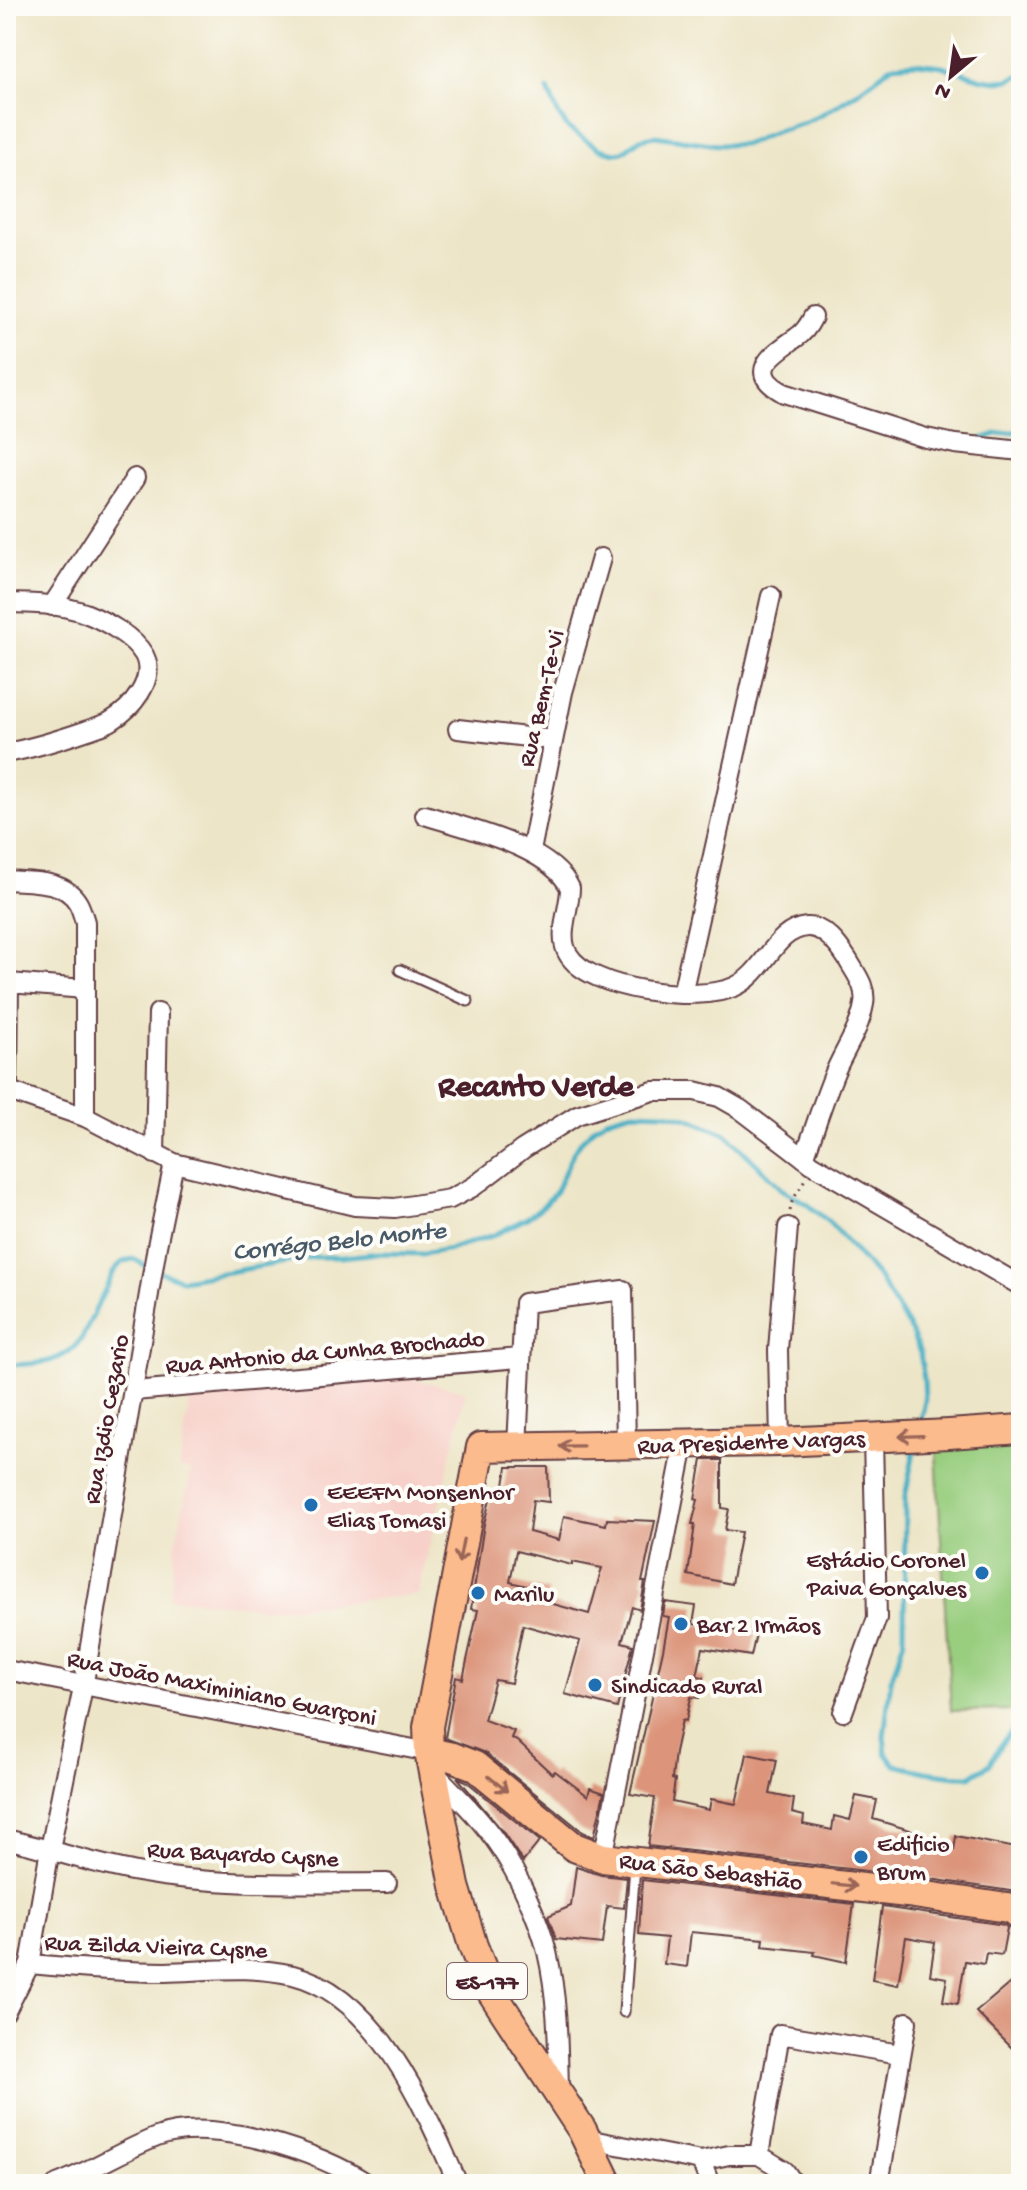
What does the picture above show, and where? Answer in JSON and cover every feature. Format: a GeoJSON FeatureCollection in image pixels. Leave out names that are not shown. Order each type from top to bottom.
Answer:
{"type":"FeatureCollection","features":[{"type":"Feature","properties":{"kind":"main road","name":"Rua Presidente Vargas"},"geometry":{"type":"LineString","coordinates":[[431,1762],[428,1727],[481,1447],[780,1442],[1021,1429]]}},
{"type":"Feature","properties":{"kind":"main road","name":"Rua São Sebastião"},"geometry":{"type":"LineString","coordinates":[[431,1762],[452,1757],[475,1766],[574,1847],[603,1858],[907,1893],[1019,1912]]}},
{"type":"Feature","properties":{"kind":"main road","name":"ES-177"},"geometry":{"type":"LineString","coordinates":[[431,1762],[455,1886],[473,1946],[491,1991],[586,2139],[608,2184]]}},
{"type":"Feature","properties":{"kind":"street"},"geometry":{"type":"LineString","coordinates":[[813,317],[806,329],[766,363],[766,379],[773,387],[926,438],[1021,451]]}},
{"type":"Feature","properties":{"kind":"street"},"geometry":{"type":"LineString","coordinates":[[52,606],[135,478]]}},
{"type":"Feature","properties":{"kind":"street","name":"Rua Bem-Te-Vi"},"geometry":{"type":"LineString","coordinates":[[531,851],[563,692],[601,558]]}},
{"type":"Feature","properties":{"kind":"street"},"geometry":{"type":"LineString","coordinates":[[682,994],[771,596]]}},
{"type":"Feature","properties":{"kind":"street"},"geometry":{"type":"LineString","coordinates":[[6,603],[43,603],[82,612],[108,624],[133,643],[145,657],[147,675],[143,689],[130,706],[110,722],[66,738],[6,753]]}},
{"type":"Feature","properties":{"kind":"street"},"geometry":{"type":"LineString","coordinates":[[458,729],[553,740]]}},
{"type":"Feature","properties":{"kind":"street"},"geometry":{"type":"LineString","coordinates":[[425,815],[531,851],[556,869],[570,888],[564,943],[569,956],[596,977],[627,987],[668,994],[711,994],[735,987],[752,976],[781,938],[795,930],[810,927],[823,930],[843,953],[864,987],[865,1003],[858,1025],[833,1075],[804,1158]]}},
{"type":"Feature","properties":{"kind":"street"},"geometry":{"type":"LineString","coordinates":[[6,880],[46,883],[65,889],[78,903],[85,922],[85,1117]]}},
{"type":"Feature","properties":{"kind":"street"},"geometry":{"type":"LineString","coordinates":[[85,989],[9,983],[7,1090],[85,1117],[174,1163],[355,1206],[395,1208],[450,1199],[473,1187],[523,1149],[577,1115],[653,1091],[695,1091],[719,1097],[740,1109],[812,1164],[1021,1286]]}},
{"type":"Feature","properties":{"kind":"street"},"geometry":{"type":"LineString","coordinates":[[155,1154],[158,1013]]}},
{"type":"Feature","properties":{"kind":"street","name":"Rua Izdio Cezario"},"geometry":{"type":"LineString","coordinates":[[6,2011],[30,1964],[84,1682],[157,1246],[174,1163]]}},
{"type":"Feature","properties":{"kind":"street"},"geometry":{"type":"LineString","coordinates":[[780,1442],[778,1350],[788,1227]]}},
{"type":"Feature","properties":{"kind":"street"},"geometry":{"type":"LineString","coordinates":[[517,1447],[524,1303],[623,1290],[626,1445]]}},
{"type":"Feature","properties":{"kind":"street","name":"Rua Antonio da Cunha Brochado"},"geometry":{"type":"LineString","coordinates":[[134,1391],[520,1358]]}},
{"type":"Feature","properties":{"kind":"street"},"geometry":{"type":"LineString","coordinates":[[843,1712],[877,1618],[873,1438]]}},
{"type":"Feature","properties":{"kind":"street"},"geometry":{"type":"LineString","coordinates":[[603,1858],[684,1445]]}},
{"type":"Feature","properties":{"kind":"street","name":"Rua João Maximiniano Guarçoni"},"geometry":{"type":"LineString","coordinates":[[6,1670],[431,1762]]}},
{"type":"Feature","properties":{"kind":"street"},"geometry":{"type":"LineString","coordinates":[[431,1762],[497,1842],[511,1864],[547,1951],[555,2000],[559,2096]]}},
{"type":"Feature","properties":{"kind":"street","name":"Rua Bayardo Cysne"},"geometry":{"type":"LineString","coordinates":[[6,1839],[98,1864],[185,1878],[275,1883],[387,1883]]}},
{"type":"Feature","properties":{"kind":"street","name":"Rua Zilda Vieira Cysne"},"geometry":{"type":"LineString","coordinates":[[30,1964],[163,1972],[252,1969],[295,1976],[323,1989],[347,2003],[380,2038],[401,2067],[458,2184]]}},
{"type":"Feature","properties":{"kind":"street"},"geometry":{"type":"LineString","coordinates":[[879,2184],[907,2022]]}},
{"type":"Feature","properties":{"kind":"street"},"geometry":{"type":"LineString","coordinates":[[759,2155],[780,2034],[900,2054]]}},
{"type":"Feature","properties":{"kind":"street"},"geometry":{"type":"LineString","coordinates":[[57,2184],[159,2136],[187,2131],[250,2137],[302,2152],[354,2174],[368,2184]]}},
{"type":"Feature","properties":{"kind":"street"},"geometry":{"type":"LineString","coordinates":[[586,2139],[701,2161],[729,2155],[759,2155],[785,2171],[794,2184]]}},
{"type":"Feature","properties":{"kind":"street"},"geometry":{"type":"LineString","coordinates":[[701,2161],[710,2184]]}},
{"type":"Feature","properties":{"kind":"lane"},"geometry":{"type":"LineString","coordinates":[[400,970],[468,1001]]}},
{"type":"Feature","properties":{"kind":"lane"},"geometry":{"type":"LineString","coordinates":[[624,2012],[636,1862]]}},
{"type":"Feature","properties":{"kind":"path"},"geometry":{"type":"LineString","coordinates":[[791,1205],[803,1182]]}},
{"type":"Feature","properties":{"kind":"shaded area","name":"EEEFM Monsenhor Elias Tomasi"},"geometry":{"type":"Polygon","coordinates":[[[377,1371],[466,1391],[418,1595],[274,1609],[170,1598],[176,1541],[191,1470],[179,1468],[191,1389],[377,1371]]]}},
{"type":"Feature","properties":{"kind":"green space","name":"Estádio Coronel Paiva Gonçalves"},"geometry":{"type":"Polygon","coordinates":[[[1021,1433],[1021,1710],[951,1711],[935,1435],[1021,1433]]]}},
{"type":"Feature","properties":{"kind":"building"},"geometry":{"type":"Polygon","coordinates":[[[702,1460],[722,1460],[722,1508],[729,1509],[725,1530],[741,1532],[731,1584],[688,1575],[702,1460]]]}},
{"type":"Feature","properties":{"kind":"building"},"geometry":{"type":"Polygon","coordinates":[[[507,1467],[548,1467],[549,1502],[533,1500],[529,1532],[559,1540],[564,1516],[606,1525],[607,1519],[655,1521],[642,1582],[645,1582],[640,1610],[632,1607],[622,1642],[633,1645],[617,1708],[565,1694],[580,1641],[523,1625],[511,1683],[495,1680],[484,1720],[514,1731],[511,1738],[552,1774],[555,1771],[588,1796],[590,1788],[604,1793],[594,1837],[583,1832],[485,1753],[445,1738],[456,1677],[463,1679],[478,1610],[471,1609],[484,1524],[491,1495],[502,1497],[507,1467]],[[516,1551],[510,1582],[548,1591],[546,1602],[589,1614],[602,1568],[572,1562],[572,1565],[516,1551]]]}},
{"type":"Feature","properties":{"kind":"building"},"geometry":{"type":"Polygon","coordinates":[[[665,1602],[696,1606],[693,1624],[756,1634],[751,1656],[703,1648],[697,1676],[704,1677],[699,1698],[691,1697],[675,1752],[672,1802],[709,1810],[711,1799],[736,1804],[747,1754],[777,1760],[770,1794],[794,1799],[792,1813],[804,1816],[803,1824],[832,1830],[834,1816],[850,1820],[856,1796],[877,1800],[873,1819],[913,1831],[912,1839],[954,1850],[956,1836],[1021,1849],[1021,1895],[910,1876],[648,1846],[655,1798],[630,1794],[663,1650],[669,1617],[663,1616],[665,1602]]]}},
{"type":"Feature","properties":{"kind":"building"},"geometry":{"type":"Polygon","coordinates":[[[457,1777],[540,1841],[523,1862],[501,1829],[457,1777]]]}},
{"type":"Feature","properties":{"kind":"building"},"geometry":{"type":"Polygon","coordinates":[[[576,1867],[601,1875],[627,1878],[624,1908],[607,1906],[602,1944],[556,1939],[548,1916],[571,1906],[576,1867]]]}},
{"type":"Feature","properties":{"kind":"building"},"geometry":{"type":"Polygon","coordinates":[[[642,1880],[854,1904],[846,1962],[814,1955],[815,1952],[763,1946],[764,1939],[691,1932],[687,1967],[664,1964],[667,1938],[639,1935],[642,1880]]]}},
{"type":"Feature","properties":{"kind":"building"},"geometry":{"type":"Polygon","coordinates":[[[882,1907],[1005,1925],[1002,1955],[986,1953],[984,1964],[965,1961],[958,2004],[943,2001],[947,1978],[930,1975],[935,1942],[906,1937],[898,1985],[872,1980],[882,1907]]]}},
{"type":"Feature","properties":{"kind":"building"},"geometry":{"type":"Polygon","coordinates":[[[1021,1974],[1021,2057],[976,2012],[1021,1974]]]}},
{"type":"Feature","properties":{"kind":"waterway"},"geometry":{"type":"LineString","coordinates":[[548,90],[568,128],[600,149],[615,153],[623,152],[640,139],[655,136],[718,145],[746,144],[824,113],[893,65],[916,63],[942,66],[998,81],[1021,75]]}},
{"type":"Feature","properties":{"kind":"waterway"},"geometry":{"type":"LineString","coordinates":[[979,440],[1021,431]]}},
{"type":"Feature","properties":{"kind":"waterway","name":"Corrégo Belo Monte"},"geometry":{"type":"LineString","coordinates":[[6,1365],[48,1361],[75,1347],[113,1273],[127,1260],[134,1259],[182,1280],[315,1257],[421,1254],[451,1249],[494,1235],[543,1206],[556,1191],[582,1140],[607,1119],[632,1112],[666,1113],[688,1118],[726,1134],[782,1189],[831,1224],[879,1278],[912,1333],[920,1353],[925,1400],[920,1425]]}},
{"type":"Feature","properties":{"kind":"waterway","name":"Corrégo Belo Monte"},"geometry":{"type":"LineString","coordinates":[[915,1446],[905,1497],[904,1640],[891,1680],[884,1737],[886,1753],[895,1765],[926,1772],[970,1776],[989,1765],[1001,1744],[1021,1725]]}},
{"type":"Feature","properties":{"kind":"place","name":"EEEFM Monsenhor Elias Tomasi"},"geometry":{"type":"Point","coordinates":[311,1505]}},
{"type":"Feature","properties":{"kind":"place","name":"Estádio Coronel Paiva Gonçalves"},"geometry":{"type":"Point","coordinates":[982,1573]}},
{"type":"Feature","properties":{"kind":"place","name":"Marilu"},"geometry":{"type":"Point","coordinates":[478,1593]}},
{"type":"Feature","properties":{"kind":"place","name":"Bar 2 Irmãos"},"geometry":{"type":"Point","coordinates":[681,1624]}},
{"type":"Feature","properties":{"kind":"place","name":"Sindicado Rural"},"geometry":{"type":"Point","coordinates":[595,1685]}},
{"type":"Feature","properties":{"kind":"place","name":"Edificio Brum"},"geometry":{"type":"Point","coordinates":[861,1857]}},
{"type":"Feature","properties":{"kind":"district","name":"Recanto Verde"},"geometry":{"type":"Point","coordinates":[536,1084]}}]}
